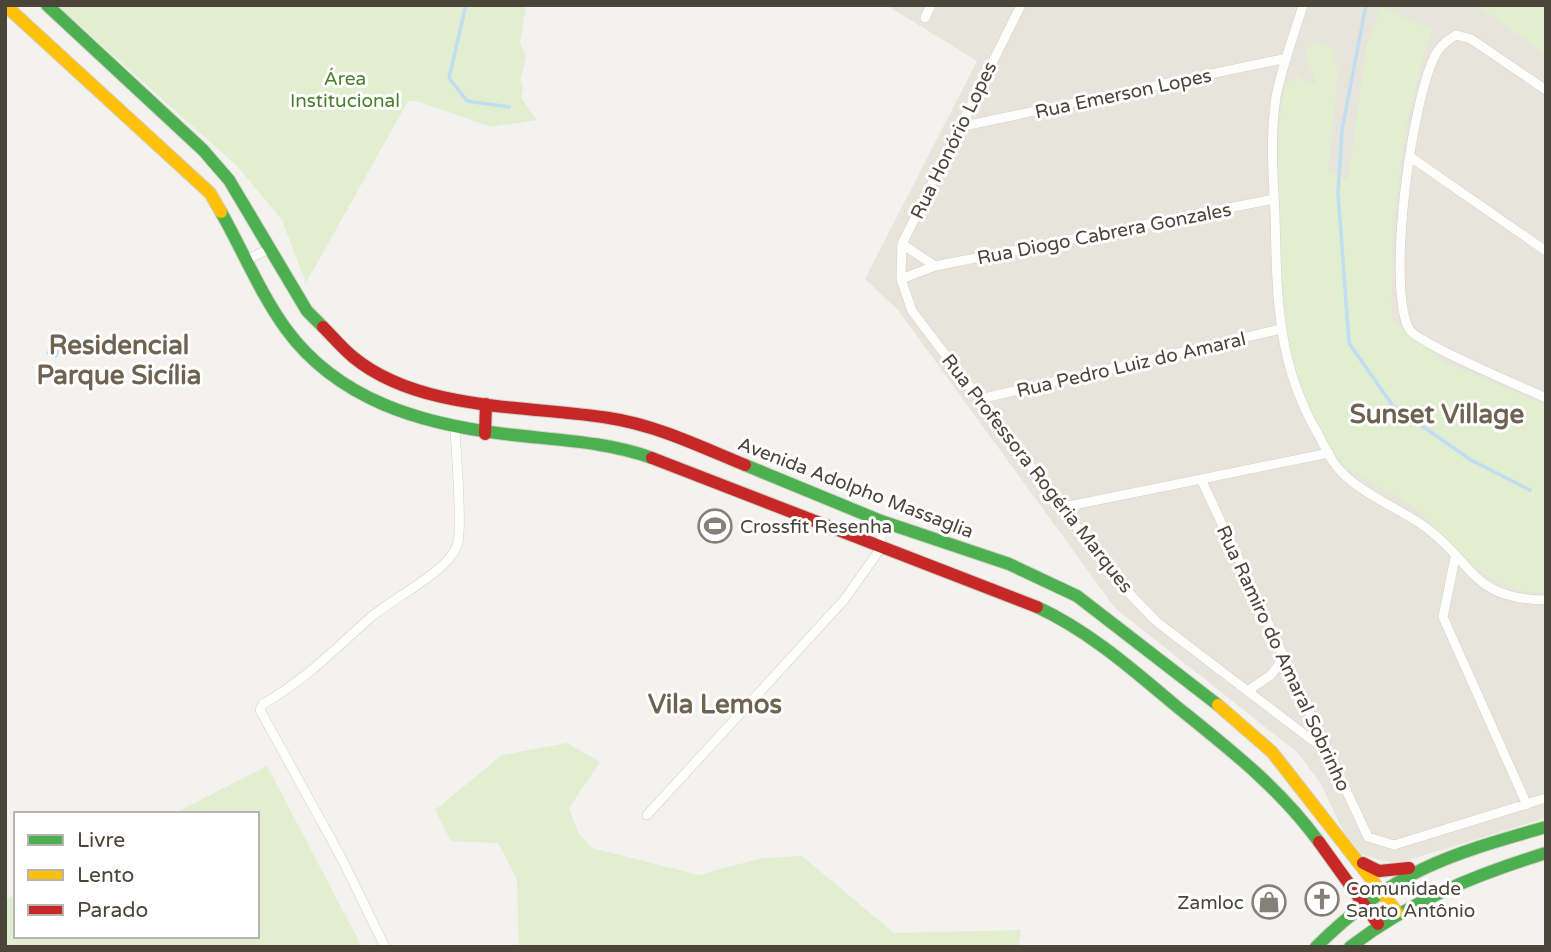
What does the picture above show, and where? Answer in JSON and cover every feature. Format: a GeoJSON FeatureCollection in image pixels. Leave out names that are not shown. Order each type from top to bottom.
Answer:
{"type":"FeatureCollection","features":[{"type":"Feature","properties":{"kind":"main road"},"geometry":{"type":"LineString","coordinates":[[5,5],[210,193],[276,314],[299,346],[342,384],[401,414],[455,429],[564,440],[635,452],[1062,619],[1113,654],[1267,780],[1305,823],[1378,924]]}},
{"type":"Feature","properties":{"kind":"main road","name":"Avenida Adolpho Massaglia"},"geometry":{"type":"LineString","coordinates":[[47,5],[203,150],[229,180],[307,310],[354,358],[391,379],[434,395],[486,404],[611,418],[673,435],[881,521],[1009,564],[1077,596],[1225,710],[1272,752],[1397,912]]}},
{"type":"Feature","properties":{"kind":"main road"},"geometry":{"type":"LineString","coordinates":[[485,434],[486,404]]}},
{"type":"Feature","properties":{"kind":"main road"},"geometry":{"type":"LineString","coordinates":[[1316,947],[1362,902],[1418,867],[1447,855],[1546,827]]}},
{"type":"Feature","properties":{"kind":"main road"},"geometry":{"type":"LineString","coordinates":[[1350,947],[1397,912],[1474,874],[1546,853]]}},
{"type":"Feature","properties":{"kind":"main road"},"geometry":{"type":"LineString","coordinates":[[1357,858],[1379,871],[1418,867]]}},
{"type":"Feature","properties":{"kind":"street"},"geometry":{"type":"LineString","coordinates":[[925,18],[931,5]]}},
{"type":"Feature","properties":{"kind":"street","name":"Rua Honório Lopes"},"geometry":{"type":"LineString","coordinates":[[901,279],[902,244],[1021,5]]}},
{"type":"Feature","properties":{"kind":"street"},"geometry":{"type":"LineString","coordinates":[[1303,5],[1277,95],[1272,134],[1277,306],[1287,368],[1309,420],[1337,467],[1358,485],[1432,532],[1455,558],[1492,589],[1520,600],[1546,600]]}},
{"type":"Feature","properties":{"kind":"street"},"geometry":{"type":"LineString","coordinates":[[1546,90],[1471,39],[1456,35],[1445,41],[1435,55],[1409,156],[1399,263],[1402,301],[1409,330],[1428,345],[1546,398]]}},
{"type":"Feature","properties":{"kind":"street","name":"Rua Emerson Lopes"},"geometry":{"type":"LineString","coordinates":[[959,127],[1287,58]]}},
{"type":"Feature","properties":{"kind":"street"},"geometry":{"type":"LineString","coordinates":[[1409,156],[1546,251]]}},
{"type":"Feature","properties":{"kind":"street","name":"Rua Diogo Cabrera Gonzales"},"geometry":{"type":"LineString","coordinates":[[901,279],[935,266],[1274,200]]}},
{"type":"Feature","properties":{"kind":"street"},"geometry":{"type":"LineString","coordinates":[[902,244],[935,266]]}},
{"type":"Feature","properties":{"kind":"street"},"geometry":{"type":"LineString","coordinates":[[248,259],[271,248]]}},
{"type":"Feature","properties":{"kind":"street","name":"Rua Professora Rogéria Marques"},"geometry":{"type":"LineString","coordinates":[[901,279],[912,311],[1059,508],[1121,585],[1157,622],[1329,753]]}},
{"type":"Feature","properties":{"kind":"street","name":"Rua Pedro Luiz do Amaral"},"geometry":{"type":"LineString","coordinates":[[980,399],[1281,329]]}},
{"type":"Feature","properties":{"kind":"street"},"geometry":{"type":"LineString","coordinates":[[385,947],[342,859],[260,710],[263,704],[324,663],[371,618],[444,564],[454,552],[460,534],[455,429]]}},
{"type":"Feature","properties":{"kind":"street"},"geometry":{"type":"LineString","coordinates":[[1059,508],[1329,453]]}},
{"type":"Feature","properties":{"kind":"street","name":"Rua Ramiro do Amaral Sobrinho"},"geometry":{"type":"LineString","coordinates":[[1201,479],[1367,837],[1394,845],[1527,805]]}},
{"type":"Feature","properties":{"kind":"street"},"geometry":{"type":"LineString","coordinates":[[647,815],[818,630],[881,548],[881,521]]}},
{"type":"Feature","properties":{"kind":"street"},"geometry":{"type":"LineString","coordinates":[[1455,558],[1443,617],[1527,805],[1546,798]]}},
{"type":"Feature","properties":{"kind":"street"},"geometry":{"type":"LineString","coordinates":[[1249,690],[1271,676],[1284,657]]}},
{"type":"Feature","properties":{"kind":"shaded area"},"geometry":{"type":"Polygon","coordinates":[[[886,5],[1546,5],[1546,818],[1402,862],[1383,861],[1361,854],[1343,831],[1321,784],[1298,753],[1115,608],[898,310],[865,279],[977,61],[886,5]]]}},
{"type":"Feature","properties":{"kind":"green space","name":"Área Institucional"},"geometry":{"type":"Polygon","coordinates":[[[57,5],[526,5],[520,43],[526,57],[520,81],[523,87],[521,98],[537,120],[491,127],[417,101],[408,101],[306,283],[282,220],[238,167],[57,5]]]}},
{"type":"Feature","properties":{"kind":"green space"},"geometry":{"type":"Polygon","coordinates":[[[1477,5],[1546,5],[1546,55],[1477,5]]]}},
{"type":"Feature","properties":{"kind":"green space"},"geometry":{"type":"Polygon","coordinates":[[[1382,7],[1432,30],[1412,101],[1399,173],[1393,245],[1392,319],[1444,362],[1546,405],[1546,592],[1527,592],[1493,579],[1464,557],[1414,508],[1350,470],[1334,453],[1319,429],[1292,366],[1283,316],[1278,198],[1279,130],[1285,85],[1298,75],[1307,83],[1316,84],[1305,50],[1315,42],[1332,48],[1338,71],[1328,171],[1348,181],[1367,44],[1382,7]]]}},
{"type":"Feature","properties":{"kind":"green space"},"geometry":{"type":"Polygon","coordinates":[[[567,743],[600,762],[569,808],[578,832],[592,848],[699,875],[762,858],[802,856],[894,933],[1021,930],[1018,947],[519,947],[517,880],[498,843],[451,841],[435,810],[502,755],[567,743]]]}},
{"type":"Feature","properties":{"kind":"green space"},"geometry":{"type":"Polygon","coordinates":[[[267,766],[362,947],[7,947],[5,900],[14,895],[14,938],[259,938],[259,812],[177,812],[267,766]]]}},
{"type":"Feature","properties":{"kind":"water"},"geometry":{"type":"Polygon","coordinates":[[[56,332],[65,337],[57,358],[46,354],[56,332]]]}},
{"type":"Feature","properties":{"kind":"waterway"},"geometry":{"type":"LineString","coordinates":[[466,5],[449,78],[467,101],[509,107]]}},
{"type":"Feature","properties":{"kind":"waterway"},"geometry":{"type":"LineString","coordinates":[[1366,5],[1342,130],[1338,193],[1349,343],[1393,406],[1471,460],[1530,490]]}},
{"type":"Feature","properties":{"kind":"traffic: fast"},"geometry":{"type":"LineString","coordinates":[[47,5],[203,150],[229,180],[307,311],[323,327]]}},
{"type":"Feature","properties":{"kind":"traffic: fast"},"geometry":{"type":"LineString","coordinates":[[221,212],[286,329],[330,374],[356,391],[413,415],[443,423],[474,430],[616,448],[652,458]]}},
{"type":"Feature","properties":{"kind":"traffic: fast"},"geometry":{"type":"LineString","coordinates":[[745,465],[881,521],[1009,564],[1077,596],[1218,705]]}},
{"type":"Feature","properties":{"kind":"traffic: fast"},"geometry":{"type":"LineString","coordinates":[[1037,607],[1074,627],[1110,652],[1215,737],[1287,803],[1319,842]]}},
{"type":"Feature","properties":{"kind":"traffic: fast"},"geometry":{"type":"LineString","coordinates":[[1316,947],[1343,921],[1370,901],[1422,869],[1449,857],[1546,827]]}},
{"type":"Feature","properties":{"kind":"traffic: fast"},"geometry":{"type":"LineString","coordinates":[[1350,947],[1396,916],[1444,891],[1494,870],[1546,853]]}},
{"type":"Feature","properties":{"kind":"traffic: slow"},"geometry":{"type":"LineString","coordinates":[[5,5],[210,193],[221,212]]}},
{"type":"Feature","properties":{"kind":"traffic: slow"},"geometry":{"type":"LineString","coordinates":[[1218,705],[1272,752],[1397,912]]}},
{"type":"Feature","properties":{"kind":"traffic: jam"},"geometry":{"type":"LineString","coordinates":[[323,327],[353,357],[380,375],[410,388],[476,403],[627,421],[678,437],[745,465]]}},
{"type":"Feature","properties":{"kind":"traffic: jam"},"geometry":{"type":"LineString","coordinates":[[485,434],[486,404]]}},
{"type":"Feature","properties":{"kind":"traffic: jam"},"geometry":{"type":"LineString","coordinates":[[652,458],[1037,607]]}},
{"type":"Feature","properties":{"kind":"traffic: jam"},"geometry":{"type":"LineString","coordinates":[[1319,842],[1378,924]]}},
{"type":"Feature","properties":{"kind":"traffic: jam"},"geometry":{"type":"LineString","coordinates":[[1363,863],[1379,871],[1409,868]]}},
{"type":"Feature","properties":{"kind":"place","name":"Crossfit Resenha"},"geometry":{"type":"Point","coordinates":[715,526]}},
{"type":"Feature","properties":{"kind":"place","name":"Comunidade Santo Antônio"},"geometry":{"type":"Point","coordinates":[1322,899]}},
{"type":"Feature","properties":{"kind":"place","name":"Zamloc"},"geometry":{"type":"Point","coordinates":[1269,902]}},
{"type":"Feature","properties":{"kind":"district","name":"Residencial Parque Sicília"},"geometry":{"type":"Point","coordinates":[119,360]}},
{"type":"Feature","properties":{"kind":"district","name":"Sunset Village"},"geometry":{"type":"Point","coordinates":[1437,414]}},
{"type":"Feature","properties":{"kind":"district","name":"Vila Lemos"},"geometry":{"type":"Point","coordinates":[715,704]}}]}
